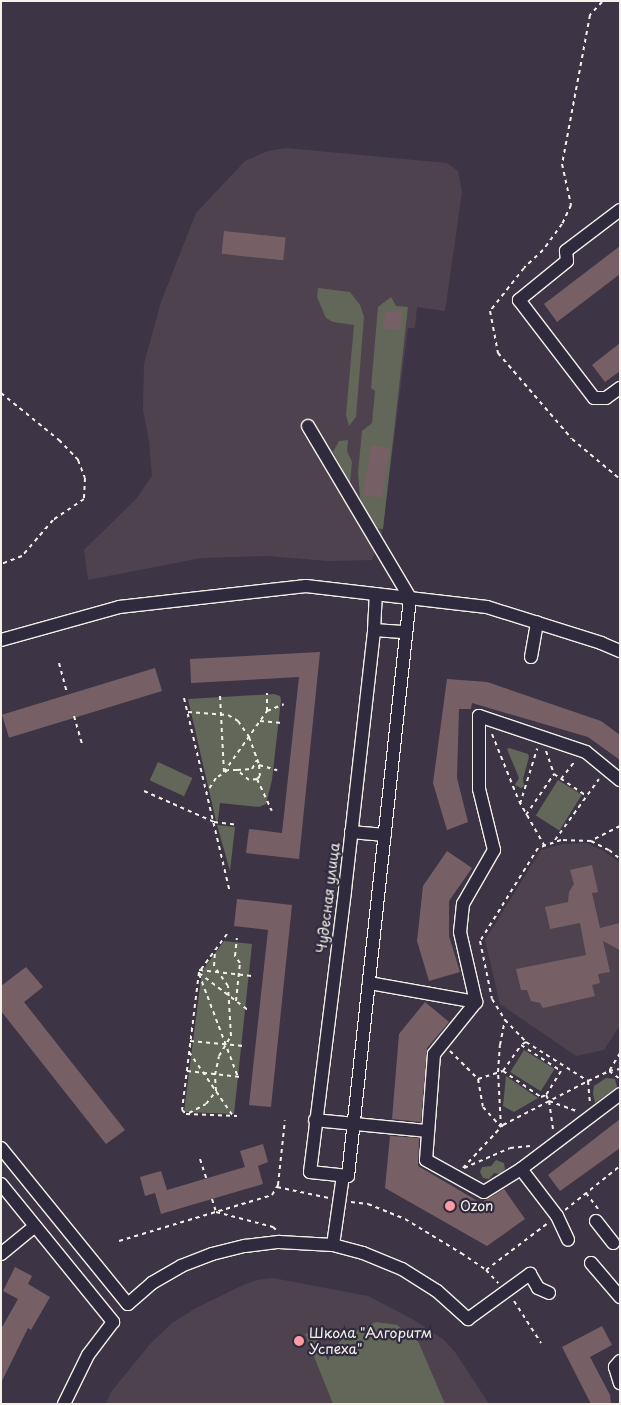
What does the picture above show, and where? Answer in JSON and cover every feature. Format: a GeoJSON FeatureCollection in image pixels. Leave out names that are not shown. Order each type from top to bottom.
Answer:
{"type":"FeatureCollection","features":[{"type":"Feature","properties":{"kind":"street"},"geometry":{"type":"LineString","coordinates":[[620,210],[566,251],[567,261],[519,300],[594,398],[606,398],[620,388]]}},
{"type":"Feature","properties":{"kind":"street"},"geometry":{"type":"LineString","coordinates":[[308,426],[410,598],[348,1176],[342,1176],[333,1246]]}},
{"type":"Feature","properties":{"kind":"street"},"geometry":{"type":"LineString","coordinates":[[1,640],[119,607],[306,586],[487,607],[620,651]]}},
{"type":"Feature","properties":{"kind":"street","name":"Чудесная улица"},"geometry":{"type":"LineString","coordinates":[[342,1176],[310,1172],[351,832],[374,630],[376,594]]}},
{"type":"Feature","properties":{"kind":"street"},"geometry":{"type":"LineString","coordinates":[[531,657],[536,623]]}},
{"type":"Feature","properties":{"kind":"street"},"geometry":{"type":"LineString","coordinates":[[374,630],[406,632]]}},
{"type":"Feature","properties":{"kind":"street"},"geometry":{"type":"LineString","coordinates":[[476,1002],[460,932],[463,904],[494,850],[479,789],[479,716],[582,751],[620,782],[617,789],[620,791]]}},
{"type":"Feature","properties":{"kind":"street"},"geometry":{"type":"LineString","coordinates":[[351,832],[385,835]]}},
{"type":"Feature","properties":{"kind":"street"},"geometry":{"type":"LineString","coordinates":[[369,983],[476,1002]]}},
{"type":"Feature","properties":{"kind":"street"},"geometry":{"type":"LineString","coordinates":[[476,1002],[434,1054],[426,1160],[484,1192],[520,1169],[620,1094]]}},
{"type":"Feature","properties":{"kind":"street"},"geometry":{"type":"LineString","coordinates":[[315,1120],[427,1131]]}},
{"type":"Feature","properties":{"kind":"street"},"geometry":{"type":"LineString","coordinates":[[1,1148],[128,1304],[152,1283],[181,1266],[212,1254],[278,1242],[333,1246],[363,1253],[402,1269],[437,1291],[468,1318],[530,1274],[538,1288],[549,1293]]}},
{"type":"Feature","properties":{"kind":"street"},"geometry":{"type":"LineString","coordinates":[[520,1169],[557,1216],[568,1240]]}},
{"type":"Feature","properties":{"kind":"street"},"geometry":{"type":"LineString","coordinates":[[1,1184],[114,1322],[88,1355],[64,1404]]}},
{"type":"Feature","properties":{"kind":"street"},"geometry":{"type":"LineString","coordinates":[[596,1221],[613,1243]]}},
{"type":"Feature","properties":{"kind":"street"},"geometry":{"type":"LineString","coordinates":[[1,1254],[35,1226]]}},
{"type":"Feature","properties":{"kind":"street"},"geometry":{"type":"LineString","coordinates":[[591,1263],[620,1296]]}},
{"type":"Feature","properties":{"kind":"street"},"geometry":{"type":"LineString","coordinates":[[620,1361],[615,1367],[620,1383]]}},
{"type":"Feature","properties":{"kind":"path"},"geometry":{"type":"LineString","coordinates":[[602,2],[590,16],[562,164],[571,204],[562,224],[543,250],[524,268],[490,311],[498,353],[572,439],[620,479]]}},
{"type":"Feature","properties":{"kind":"path"},"geometry":{"type":"LineString","coordinates":[[1,393],[59,440],[78,460],[85,478],[84,499],[53,520],[22,556],[1,564]]}},
{"type":"Feature","properties":{"kind":"path"},"geometry":{"type":"LineString","coordinates":[[59,663],[67,693]]}},
{"type":"Feature","properties":{"kind":"path"},"geometry":{"type":"LineString","coordinates":[[267,694],[267,711]]}},
{"type":"Feature","properties":{"kind":"path"},"geometry":{"type":"LineString","coordinates":[[220,696],[224,772]]}},
{"type":"Feature","properties":{"kind":"path"},"geometry":{"type":"LineString","coordinates":[[184,698],[230,892]]}},
{"type":"Feature","properties":{"kind":"path"},"geometry":{"type":"LineString","coordinates":[[207,792],[216,778],[224,772],[267,711],[284,704]]}},
{"type":"Feature","properties":{"kind":"path"},"geometry":{"type":"LineString","coordinates":[[187,712],[221,714],[238,721],[249,737],[259,765],[260,776],[257,779]]}},
{"type":"Feature","properties":{"kind":"path"},"geometry":{"type":"LineString","coordinates":[[74,716],[83,747]]}},
{"type":"Feature","properties":{"kind":"path"},"geometry":{"type":"LineString","coordinates":[[486,718],[520,804],[544,844]]}},
{"type":"Feature","properties":{"kind":"path"},"geometry":{"type":"LineString","coordinates":[[260,721],[282,723]]}},
{"type":"Feature","properties":{"kind":"path"},"geometry":{"type":"LineString","coordinates":[[520,804],[540,737]]}},
{"type":"Feature","properties":{"kind":"path"},"geometry":{"type":"LineString","coordinates":[[540,737],[554,774],[587,796]]}},
{"type":"Feature","properties":{"kind":"path"},"geometry":{"type":"LineString","coordinates":[[561,778],[582,751]]}},
{"type":"Feature","properties":{"kind":"path"},"geometry":{"type":"LineString","coordinates":[[224,772],[252,768],[257,759]]}},
{"type":"Feature","properties":{"kind":"path"},"geometry":{"type":"LineString","coordinates":[[259,765],[277,770]]}},
{"type":"Feature","properties":{"kind":"path"},"geometry":{"type":"LineString","coordinates":[[554,842],[606,769]]}},
{"type":"Feature","properties":{"kind":"path"},"geometry":{"type":"LineString","coordinates":[[237,770],[249,780],[257,779]]}},
{"type":"Feature","properties":{"kind":"path"},"geometry":{"type":"LineString","coordinates":[[526,815],[554,774]]}},
{"type":"Feature","properties":{"kind":"path"},"geometry":{"type":"LineString","coordinates":[[257,779],[272,811]]}},
{"type":"Feature","properties":{"kind":"path"},"geometry":{"type":"LineString","coordinates":[[144,790],[214,822],[237,825]]}},
{"type":"Feature","properties":{"kind":"path"},"geometry":{"type":"LineString","coordinates":[[591,841],[620,826]]}},
{"type":"Feature","properties":{"kind":"path"},"geometry":{"type":"LineString","coordinates":[[588,1082],[526,1042],[505,1020],[492,999],[480,941],[538,848],[544,844],[578,839],[591,841],[609,850],[620,859]]}},
{"type":"Feature","properties":{"kind":"path"},"geometry":{"type":"LineString","coordinates":[[227,934],[199,972],[182,1109],[188,1114],[237,1116]]}},
{"type":"Feature","properties":{"kind":"path"},"geometry":{"type":"LineString","coordinates":[[236,1001],[240,961],[235,956],[237,938]]}},
{"type":"Feature","properties":{"kind":"path"},"geometry":{"type":"LineString","coordinates":[[188,1114],[206,1104],[216,1091],[215,1074],[218,1056],[231,1032],[227,982],[213,964],[215,949]]}},
{"type":"Feature","properties":{"kind":"path"},"geometry":{"type":"LineString","coordinates":[[199,972],[219,972],[252,976]]}},
{"type":"Feature","properties":{"kind":"path"},"geometry":{"type":"LineString","coordinates":[[199,972],[248,1010]]}},
{"type":"Feature","properties":{"kind":"path"},"geometry":{"type":"LineString","coordinates":[[186,1071],[240,1077],[199,972]]}},
{"type":"Feature","properties":{"kind":"path"},"geometry":{"type":"LineString","coordinates":[[501,1127],[498,1072],[500,1045],[505,1020]]}},
{"type":"Feature","properties":{"kind":"path"},"geometry":{"type":"LineString","coordinates":[[190,1041],[244,1046]]}},
{"type":"Feature","properties":{"kind":"path"},"geometry":{"type":"LineString","coordinates":[[503,1072],[521,1045],[526,1042]]}},
{"type":"Feature","properties":{"kind":"path"},"geometry":{"type":"LineString","coordinates":[[443,1043],[478,1078],[482,1107],[501,1127]]}},
{"type":"Feature","properties":{"kind":"path"},"geometry":{"type":"LineString","coordinates":[[478,1078],[503,1072],[541,1097],[546,1095],[561,1071],[521,1045]]}},
{"type":"Feature","properties":{"kind":"path"},"geometry":{"type":"LineString","coordinates":[[189,1052],[234,1116]]}},
{"type":"Feature","properties":{"kind":"path"},"geometry":{"type":"LineString","coordinates":[[609,1071],[620,1053]]}},
{"type":"Feature","properties":{"kind":"path"},"geometry":{"type":"LineString","coordinates":[[546,1095],[549,1101],[554,1144],[510,1148],[462,1169],[501,1127],[549,1101],[609,1071],[620,1069]]}},
{"type":"Feature","properties":{"kind":"path"},"geometry":{"type":"LineString","coordinates":[[609,1071],[620,1079]]}},
{"type":"Feature","properties":{"kind":"path"},"geometry":{"type":"LineString","coordinates":[[549,1101],[591,1117],[588,1082]]}},
{"type":"Feature","properties":{"kind":"path"},"geometry":{"type":"LineString","coordinates":[[119,1241],[269,1196],[277,1187],[284,1120]]}},
{"type":"Feature","properties":{"kind":"path"},"geometry":{"type":"LineString","coordinates":[[200,1159],[206,1178]]}},
{"type":"Feature","properties":{"kind":"path"},"geometry":{"type":"LineString","coordinates":[[277,1187],[368,1204],[405,1218],[443,1240],[486,1270],[506,1291],[541,1343]]}},
{"type":"Feature","properties":{"kind":"path"},"geometry":{"type":"LineString","coordinates":[[212,1199],[216,1212]]}},
{"type":"Feature","properties":{"kind":"path"},"geometry":{"type":"LineString","coordinates":[[216,1212],[273,1227],[278,1242]]}},
{"type":"Feature","properties":{"kind":"shaded area"},"geometry":{"type":"Polygon","coordinates":[[[286,148],[447,163],[458,171],[462,192],[445,311],[417,307],[415,328],[408,328],[382,534],[372,560],[328,561],[267,556],[201,558],[88,580],[84,550],[136,499],[152,476],[149,442],[143,409],[144,364],[161,302],[196,213],[245,161],[268,151],[286,148]]]}},
{"type":"Feature","properties":{"kind":"shaded area"},"geometry":{"type":"Polygon","coordinates":[[[586,843],[604,851],[620,863],[620,1025],[604,1050],[576,1056],[500,1004],[485,940],[541,850],[562,844],[586,843]]]}},
{"type":"Feature","properties":{"kind":"shaded area","name":"Школа \"Алгоритм Успеха\""},"geometry":{"type":"Polygon","coordinates":[[[273,1278],[368,1296],[414,1320],[444,1340],[455,1352],[489,1404],[106,1404],[111,1392],[151,1343],[172,1323],[196,1308],[243,1285],[257,1280],[273,1278]]]}},
{"type":"Feature","properties":{"kind":"green space"},"geometry":{"type":"Polygon","coordinates":[[[318,288],[350,292],[360,305],[364,317],[356,417],[349,426],[346,415],[354,325],[333,322],[326,318],[317,297],[318,288]]]}},
{"type":"Feature","properties":{"kind":"green space"},"geometry":{"type":"Polygon","coordinates":[[[391,297],[396,306],[408,307],[383,529],[373,528],[367,515],[360,498],[358,472],[362,431],[372,423],[375,391],[371,388],[378,307],[391,297]]]}},
{"type":"Feature","properties":{"kind":"green space"},"geometry":{"type":"Polygon","coordinates":[[[348,440],[347,451],[352,462],[350,483],[333,452],[339,441],[348,440]]]}},
{"type":"Feature","properties":{"kind":"green space"},"geometry":{"type":"Polygon","coordinates":[[[274,694],[280,696],[281,700],[272,780],[266,804],[259,807],[220,803],[218,820],[216,821],[188,699],[274,694]]]}},
{"type":"Feature","properties":{"kind":"green space"},"geometry":{"type":"Polygon","coordinates":[[[507,749],[528,754],[529,757],[523,779],[524,786],[521,788],[515,785],[519,778],[507,749]]]}},
{"type":"Feature","properties":{"kind":"green space"},"geometry":{"type":"Polygon","coordinates":[[[158,762],[192,778],[184,796],[150,780],[158,762]]]}},
{"type":"Feature","properties":{"kind":"green space"},"geometry":{"type":"Polygon","coordinates":[[[558,780],[582,795],[559,830],[536,816],[558,780]]]}},
{"type":"Feature","properties":{"kind":"green space"},"geometry":{"type":"Polygon","coordinates":[[[217,825],[235,827],[230,871],[217,825]]]}},
{"type":"Feature","properties":{"kind":"green space"},"geometry":{"type":"Polygon","coordinates":[[[224,941],[252,944],[234,1114],[184,1112],[202,971],[224,941]]]}},
{"type":"Feature","properties":{"kind":"green space"},"geometry":{"type":"Polygon","coordinates":[[[524,1050],[555,1069],[541,1091],[510,1072],[524,1050]]]}},
{"type":"Feature","properties":{"kind":"green space"},"geometry":{"type":"Polygon","coordinates":[[[506,1076],[538,1098],[514,1112],[503,1106],[506,1076]]]}},
{"type":"Feature","properties":{"kind":"green space"},"geometry":{"type":"Polygon","coordinates":[[[606,1078],[615,1079],[617,1087],[595,1103],[594,1086],[606,1078]]]}},
{"type":"Feature","properties":{"kind":"green space"},"geometry":{"type":"Polygon","coordinates":[[[496,1160],[504,1163],[505,1169],[500,1174],[494,1173],[489,1179],[483,1178],[480,1172],[482,1167],[491,1166],[496,1160]]]}},
{"type":"Feature","properties":{"kind":"green space"},"geometry":{"type":"Polygon","coordinates":[[[376,1322],[397,1325],[418,1341],[445,1404],[333,1404],[305,1334],[314,1331],[328,1361],[344,1336],[376,1322]]]}},
{"type":"Feature","properties":{"kind":"building"},"geometry":{"type":"Polygon","coordinates":[[[224,231],[286,237],[283,260],[222,254],[224,231]]]}},
{"type":"Feature","properties":{"kind":"building"},"geometry":{"type":"Polygon","coordinates":[[[620,246],[620,274],[557,322],[544,304],[620,246]]]}},
{"type":"Feature","properties":{"kind":"building"},"geometry":{"type":"Polygon","coordinates":[[[385,311],[402,312],[401,330],[384,329],[385,311]]]}},
{"type":"Feature","properties":{"kind":"building"},"geometry":{"type":"Polygon","coordinates":[[[620,343],[620,371],[605,382],[592,365],[620,343]]]}},
{"type":"Feature","properties":{"kind":"building"},"geometry":{"type":"Polygon","coordinates":[[[371,445],[390,448],[382,498],[363,495],[371,445]]]}},
{"type":"Feature","properties":{"kind":"building"},"geometry":{"type":"Polygon","coordinates":[[[320,652],[299,859],[246,853],[249,829],[282,833],[299,677],[191,683],[190,659],[320,652]]]}},
{"type":"Feature","properties":{"kind":"building"},"geometry":{"type":"Polygon","coordinates":[[[155,668],[162,691],[9,738],[2,715],[155,668]]]}},
{"type":"Feature","properties":{"kind":"building"},"geometry":{"type":"Polygon","coordinates":[[[447,679],[487,682],[601,721],[620,735],[620,760],[588,737],[472,703],[471,709],[459,709],[457,778],[468,822],[447,830],[433,783],[447,679]]]}},
{"type":"Feature","properties":{"kind":"building"},"geometry":{"type":"Polygon","coordinates":[[[447,851],[472,868],[449,901],[449,936],[460,972],[429,981],[417,941],[423,886],[447,851]]]}},
{"type":"Feature","properties":{"kind":"building"},"geometry":{"type":"Polygon","coordinates":[[[592,865],[598,892],[592,893],[600,928],[620,923],[620,950],[603,941],[610,972],[598,974],[600,983],[592,985],[595,996],[543,1008],[540,1003],[531,1001],[527,990],[521,990],[516,969],[586,955],[580,923],[550,929],[545,907],[568,902],[569,892],[574,884],[570,870],[592,865]]]}},
{"type":"Feature","properties":{"kind":"building"},"geometry":{"type":"Polygon","coordinates":[[[237,899],[292,905],[271,1107],[249,1105],[268,930],[234,926],[237,899]]]}},
{"type":"Feature","properties":{"kind":"building"},"geometry":{"type":"Polygon","coordinates":[[[26,967],[43,987],[24,1002],[125,1130],[106,1144],[1,1011],[1,986],[26,967]]]}},
{"type":"Feature","properties":{"kind":"building"},"geometry":{"type":"Polygon","coordinates":[[[425,1002],[449,1022],[427,1048],[421,1122],[392,1119],[399,1034],[425,1002]]]}},
{"type":"Feature","properties":{"kind":"building"},"geometry":{"type":"Polygon","coordinates":[[[620,1119],[620,1148],[560,1191],[548,1175],[620,1119]]]}},
{"type":"Feature","properties":{"kind":"building"},"geometry":{"type":"Polygon","coordinates":[[[390,1136],[419,1138],[418,1166],[481,1203],[504,1189],[525,1219],[487,1246],[385,1188],[390,1136]]]}},
{"type":"Feature","properties":{"kind":"building"},"geometry":{"type":"Polygon","coordinates":[[[263,1144],[268,1162],[258,1166],[263,1184],[161,1214],[155,1193],[145,1196],[140,1177],[161,1171],[167,1190],[245,1167],[240,1151],[263,1144]]]}},
{"type":"Feature","properties":{"kind":"building"},"geometry":{"type":"Polygon","coordinates":[[[15,1267],[32,1276],[28,1284],[50,1297],[31,1330],[28,1328],[1,1383],[1,1329],[18,1299],[3,1291],[15,1267]]]}},
{"type":"Feature","properties":{"kind":"building"},"geometry":{"type":"Polygon","coordinates":[[[602,1326],[612,1345],[590,1357],[610,1395],[611,1404],[591,1404],[562,1347],[602,1326]]]}},
{"type":"Feature","properties":{"kind":"place","name":"Ozon"},"geometry":{"type":"Point","coordinates":[450,1206]}},
{"type":"Feature","properties":{"kind":"place","name":"Школа \"Алгоритм Успеха\""},"geometry":{"type":"Point","coordinates":[299,1341]}}]}
